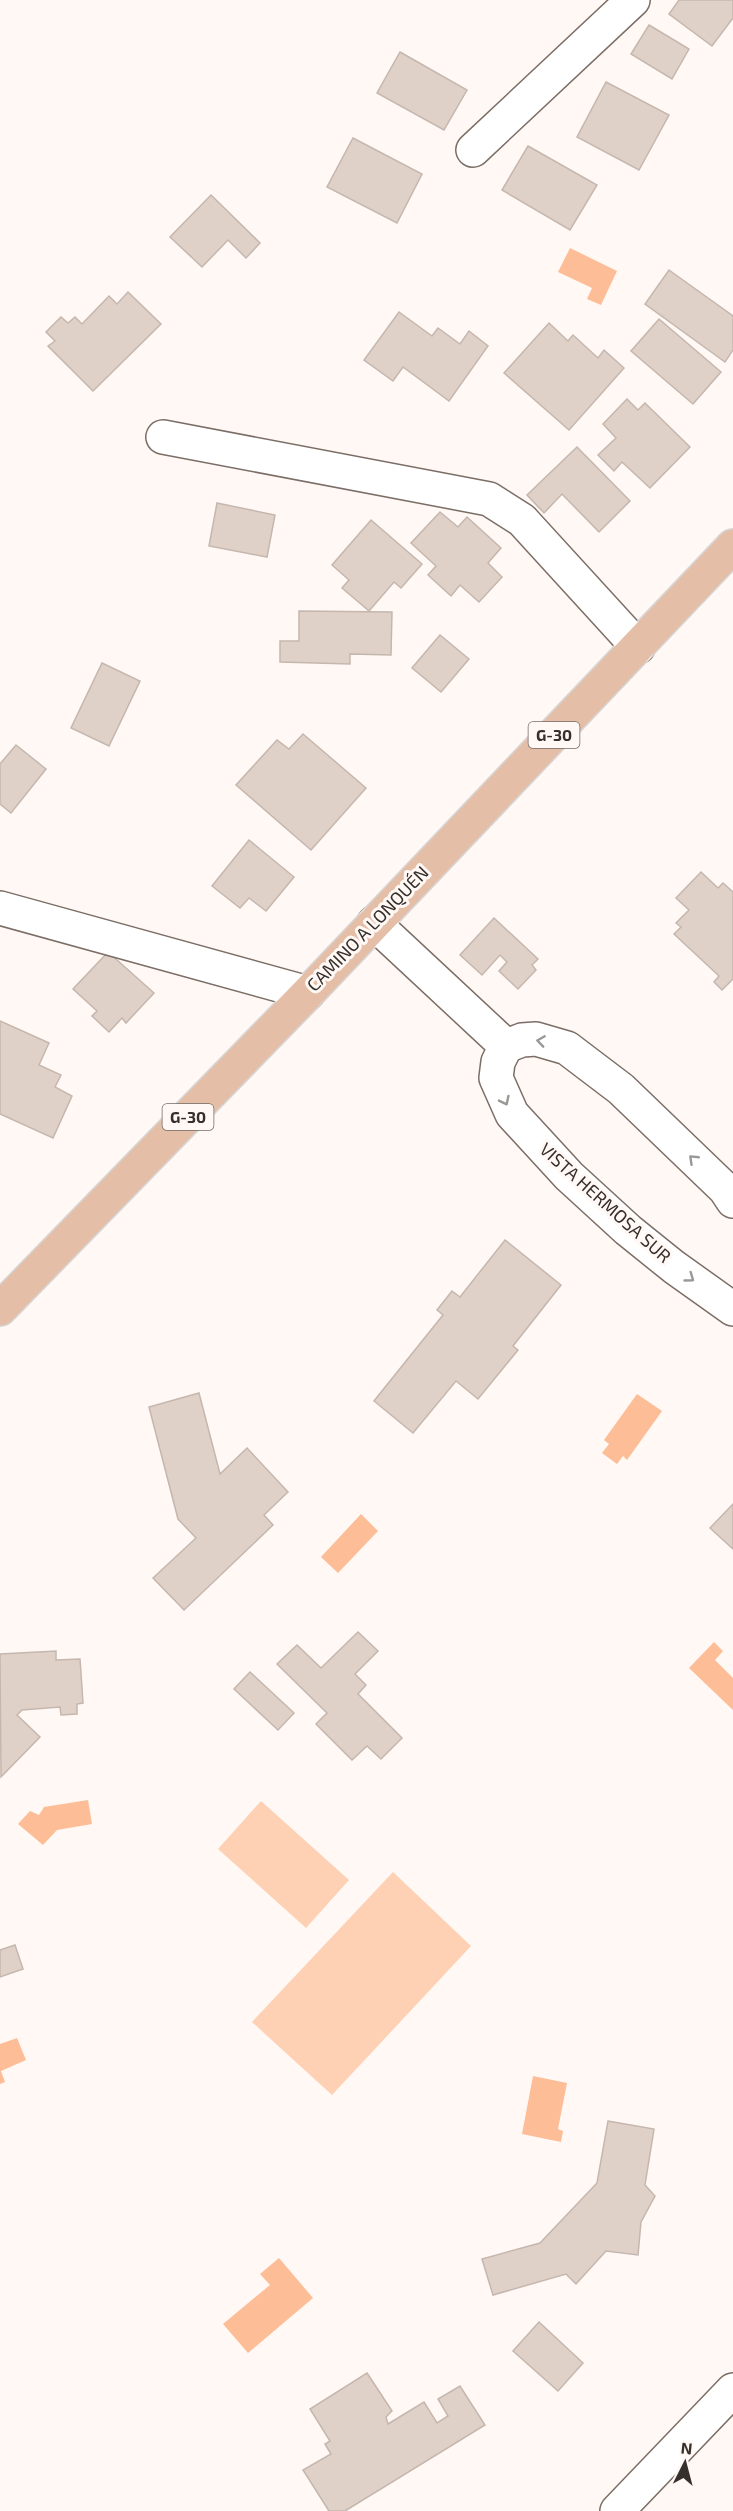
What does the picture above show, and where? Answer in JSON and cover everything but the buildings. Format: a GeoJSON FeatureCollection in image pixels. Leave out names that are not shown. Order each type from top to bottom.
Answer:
{"type":"FeatureCollection","features":[{"type":"Feature","properties":{"kind":"main road","name":"CAMINO A LONQUÉN"},"geometry":{"type":"LineString","coordinates":[[0,1309],[308,993],[733,546]]}},
{"type":"Feature","properties":{"kind":"street"},"geometry":{"type":"LineString","coordinates":[[473,150],[633,0]]}},
{"type":"Feature","properties":{"kind":"street"},"geometry":{"type":"LineString","coordinates":[[163,437],[489,499],[522,520],[638,647]]}},
{"type":"Feature","properties":{"kind":"street"},"geometry":{"type":"LineString","coordinates":[[0,908],[308,993]]}},
{"type":"Feature","properties":{"kind":"street"},"geometry":{"type":"LineString","coordinates":[[374,923],[506,1046],[536,1039],[567,1048],[621,1089],[725,1189],[733,1202]]}},
{"type":"Feature","properties":{"kind":"street","name":"VISTA HERMOSA SUR"},"geometry":{"type":"LineString","coordinates":[[506,1046],[498,1062],[496,1078],[512,1114],[569,1176],[628,1230],[674,1267],[733,1309]]}},
{"type":"Feature","properties":{"kind":"street"},"geometry":{"type":"LineString","coordinates":[[617,2511],[733,2390]]}},
{"type":"Feature","properties":{"kind":"shaded area"},"geometry":{"type":"Polygon","coordinates":[[[570,248],[617,271],[601,305],[587,299],[592,288],[558,272],[570,248]]]}},
{"type":"Feature","properties":{"kind":"shaded area"},"geometry":{"type":"Polygon","coordinates":[[[637,1394],[662,1411],[627,1460],[623,1456],[617,1464],[602,1453],[609,1444],[604,1440],[637,1394]]]}},
{"type":"Feature","properties":{"kind":"shaded area"},"geometry":{"type":"Polygon","coordinates":[[[361,1514],[378,1531],[338,1573],[321,1557],[361,1514]]]}},
{"type":"Feature","properties":{"kind":"shaded area"},"geometry":{"type":"Polygon","coordinates":[[[714,1642],[723,1651],[715,1660],[733,1678],[733,1710],[689,1668],[714,1642]]]}},
{"type":"Feature","properties":{"kind":"shaded area"},"geometry":{"type":"Polygon","coordinates":[[[88,1800],[92,1824],[57,1830],[43,1845],[18,1824],[30,1811],[39,1815],[44,1807],[88,1800]]]}},
{"type":"Feature","properties":{"kind":"shaded area"},"geometry":{"type":"Polygon","coordinates":[[[261,1801],[349,1880],[306,1928],[218,1849],[261,1801]]]}},
{"type":"Feature","properties":{"kind":"shaded area"},"geometry":{"type":"Polygon","coordinates":[[[393,1872],[471,1946],[332,2095],[252,2022],[393,1872]]]}},
{"type":"Feature","properties":{"kind":"shaded area"},"geometry":{"type":"Polygon","coordinates":[[[17,2038],[26,2060],[1,2071],[5,2082],[0,2084],[0,2044],[17,2038]]]}},
{"type":"Feature","properties":{"kind":"shaded area"},"geometry":{"type":"Polygon","coordinates":[[[533,2076],[567,2083],[558,2129],[563,2131],[561,2142],[522,2134],[533,2076]]]}},
{"type":"Feature","properties":{"kind":"shaded area"},"geometry":{"type":"Polygon","coordinates":[[[279,2258],[313,2298],[248,2353],[223,2324],[270,2285],[260,2274],[279,2258]]]}}]}
